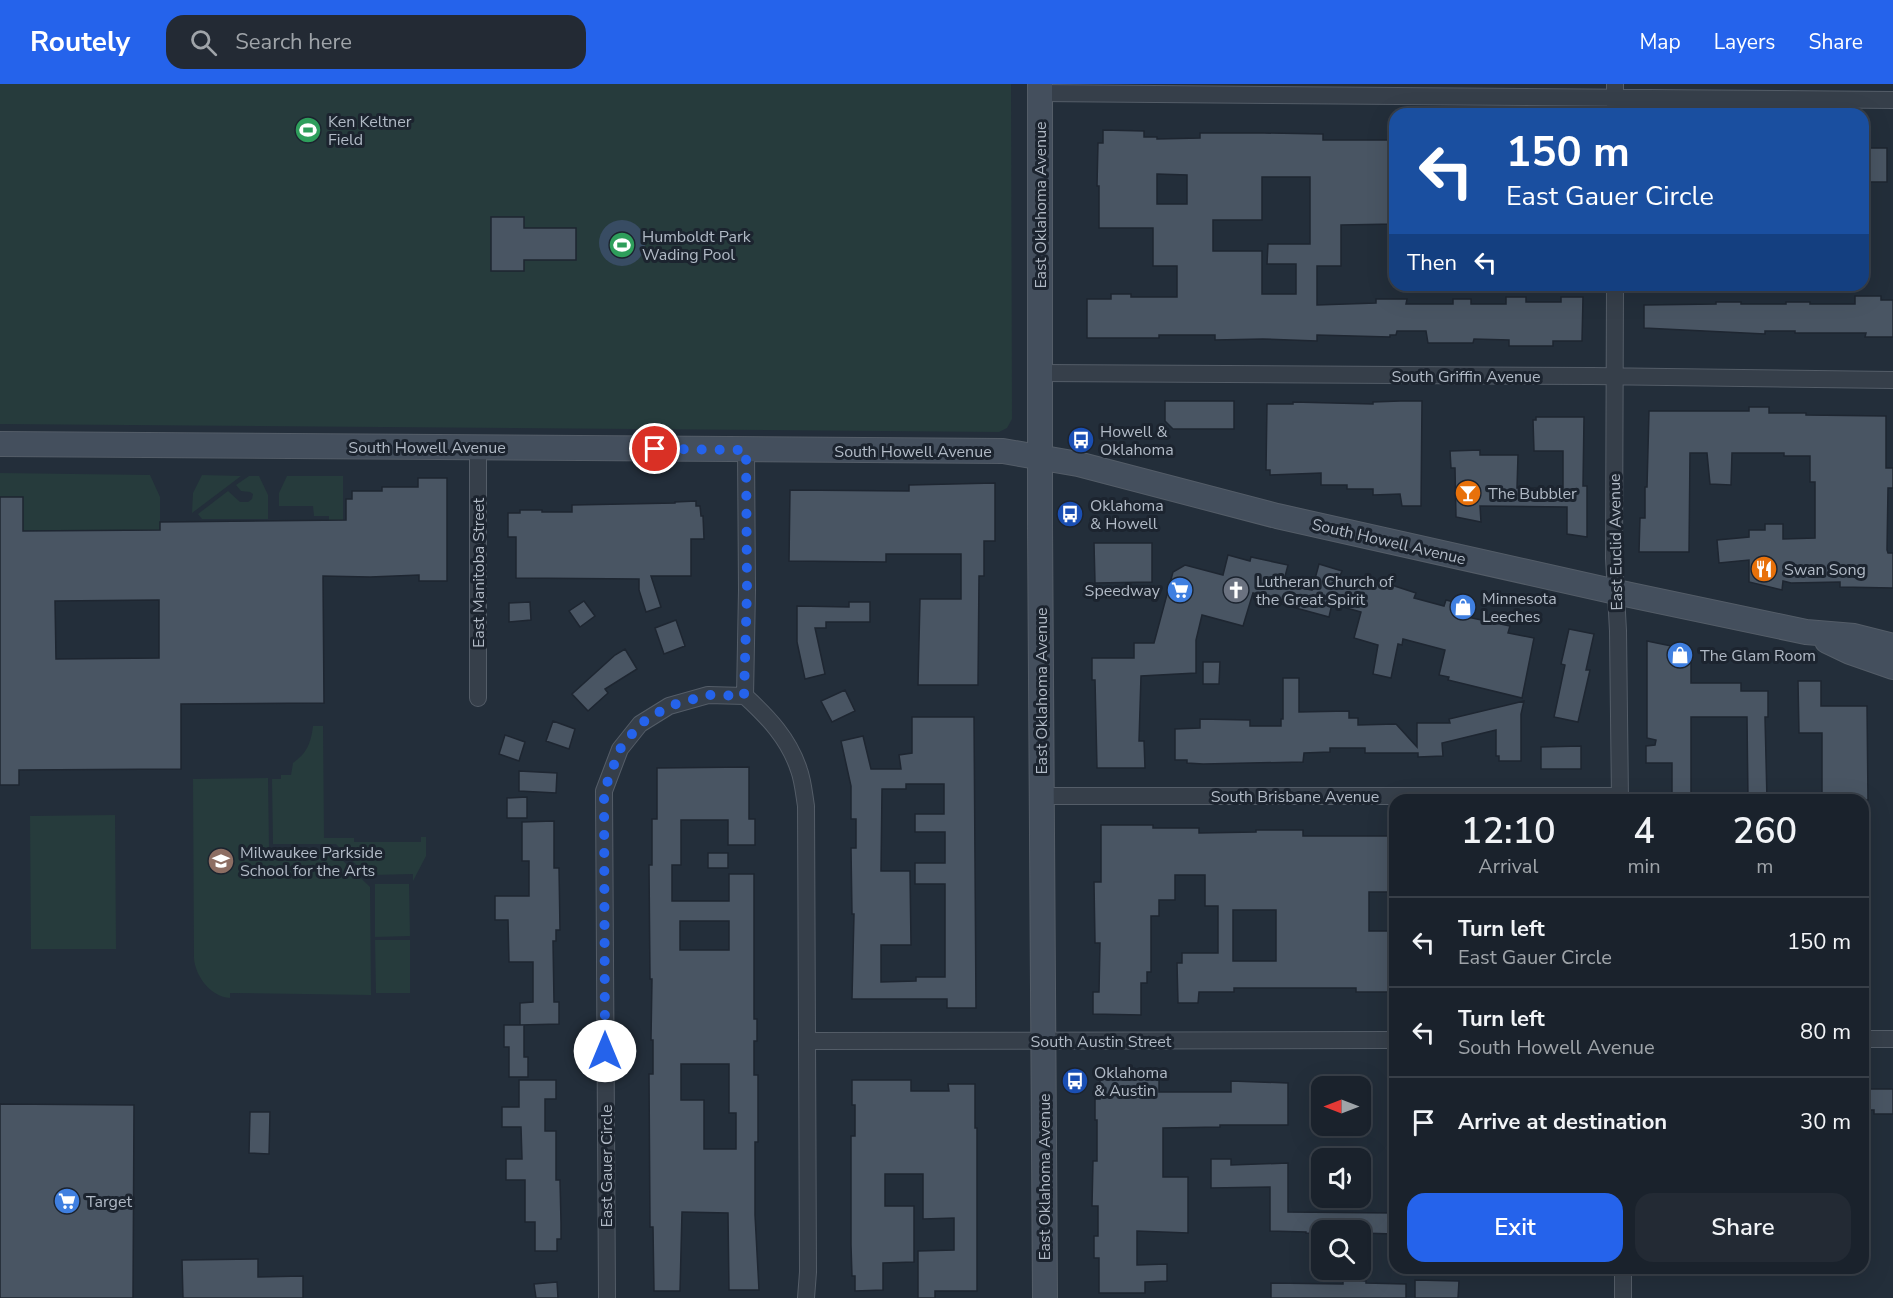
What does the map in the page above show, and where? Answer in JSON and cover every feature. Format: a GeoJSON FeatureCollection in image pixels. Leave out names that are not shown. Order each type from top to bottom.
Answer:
{"type":"FeatureCollection","features":[{"type":"Feature","properties":{"kind":"street"},"geometry":{"type":"LineString","coordinates":[[1040,88],[1615,98],[1893,100]]}},
{"type":"Feature","properties":{"kind":"street","name":"East Oklahoma Avenue"},"geometry":{"type":"LineString","coordinates":[[1040,88],[1045,1298]]}},
{"type":"Feature","properties":{"kind":"street","name":"East Euclid Avenue"},"geometry":{"type":"LineString","coordinates":[[1614,291],[1614,558],[1620,794]]}},
{"type":"Feature","properties":{"kind":"street","name":"South Griffin Avenue"},"geometry":{"type":"LineString","coordinates":[[1040,373],[1893,380]]}},
{"type":"Feature","properties":{"kind":"street","name":"South Howell Avenue"},"geometry":{"type":"LineString","coordinates":[[0,444],[1003,451],[1078,464],[1277,516],[1616,592],[1806,632],[1854,636],[1893,646]]}},
{"type":"Feature","properties":{"kind":"street","name":"East Manitoba Street"},"geometry":{"type":"LineString","coordinates":[[478,447],[478,698]]}},
{"type":"Feature","properties":{"kind":"street"},"geometry":{"type":"LineString","coordinates":[[746,450],[747,590],[744,696],[768,717],[787,743],[799,770],[806,806],[808,1272],[806,1298]]}},
{"type":"Feature","properties":{"kind":"street","name":"South Howell Avenue"},"geometry":{"type":"LineString","coordinates":[[1806,632],[1850,652],[1893,667]]}},
{"type":"Feature","properties":{"kind":"street","name":"East Gauer Circle"},"geometry":{"type":"LineString","coordinates":[[607,1298],[604,791],[620,749],[640,724],[669,706],[708,695],[744,696]]}},
{"type":"Feature","properties":{"kind":"street","name":"South Brisbane Avenue"},"geometry":{"type":"LineString","coordinates":[[1042,796],[1389,797]]}},
{"type":"Feature","properties":{"kind":"street"},"geometry":{"type":"LineString","coordinates":[[1869,1039],[1893,1039]]}},
{"type":"Feature","properties":{"kind":"street","name":"South Austin Street"},"geometry":{"type":"LineString","coordinates":[[807,1041],[1389,1040]]}},
{"type":"Feature","properties":{"kind":"street"},"geometry":{"type":"LineString","coordinates":[[1623,1274],[1623,1298]]}},
{"type":"Feature","properties":{"kind":"green space"},"geometry":{"type":"Polygon","coordinates":[[[0,84],[1011,84],[1012,419],[1007,428],[999,432],[0,424],[0,84]]]}},
{"type":"Feature","properties":{"kind":"green space"},"geometry":{"type":"Polygon","coordinates":[[[0,473],[150,475],[160,497],[160,530],[23,531],[23,497],[0,497],[0,473]]]}},
{"type":"Feature","properties":{"kind":"green space"},"geometry":{"type":"Polygon","coordinates":[[[202,475],[241,476],[192,513],[193,493],[202,475]]]}},
{"type":"Feature","properties":{"kind":"green space"},"geometry":{"type":"Polygon","coordinates":[[[249,476],[259,476],[268,495],[268,519],[202,519],[198,514],[228,491],[240,502],[248,502],[252,499],[253,494],[241,491],[236,485],[249,476]]]}},
{"type":"Feature","properties":{"kind":"green space"},"geometry":{"type":"Polygon","coordinates":[[[287,476],[343,476],[343,522],[329,522],[329,516],[314,516],[313,506],[279,506],[279,493],[287,476]]]}},
{"type":"Feature","properties":{"kind":"green space"},"geometry":{"type":"Polygon","coordinates":[[[313,726],[323,726],[324,838],[354,838],[354,842],[421,842],[421,837],[426,837],[426,856],[413,881],[413,874],[372,875],[370,879],[336,844],[273,844],[272,779],[281,779],[281,775],[291,775],[293,763],[308,747],[313,726]]]}},
{"type":"Feature","properties":{"kind":"green space"},"geometry":{"type":"Polygon","coordinates":[[[268,778],[269,849],[332,850],[370,887],[371,995],[230,993],[230,998],[216,994],[197,972],[194,958],[193,779],[268,778]]]}},
{"type":"Feature","properties":{"kind":"green space"},"geometry":{"type":"Polygon","coordinates":[[[115,815],[116,949],[31,949],[30,816],[115,815]]]}},
{"type":"Feature","properties":{"kind":"green space"},"geometry":{"type":"Polygon","coordinates":[[[375,884],[409,884],[410,936],[375,937],[375,884]]]}},
{"type":"Feature","properties":{"kind":"green space"},"geometry":{"type":"Polygon","coordinates":[[[375,940],[410,940],[410,993],[376,993],[375,940]]]}},
{"type":"Feature","properties":{"kind":"water","name":"Humboldt Park Wading Pool"},"geometry":{"type":"Polygon","coordinates":[[[622,220],[638,227],[645,243],[638,259],[622,266],[606,259],[599,243],[606,227],[622,220]]]}},
{"type":"Feature","properties":{"kind":"building"},"geometry":{"type":"Polygon","coordinates":[[[1103,130],[1144,131],[1144,137],[1157,137],[1157,139],[1200,138],[1200,133],[1264,133],[1323,134],[1323,140],[1389,140],[1389,224],[1341,225],[1341,266],[1317,266],[1317,305],[1376,303],[1376,299],[1407,299],[1406,304],[1453,304],[1453,299],[1471,299],[1471,304],[1506,304],[1506,297],[1526,297],[1526,302],[1561,302],[1561,297],[1583,297],[1582,341],[1553,341],[1553,346],[1509,346],[1509,340],[1474,339],[1473,343],[1428,343],[1426,331],[1397,331],[1396,335],[1390,335],[1390,337],[1317,335],[1317,341],[1215,340],[1215,335],[1087,338],[1087,299],[1111,299],[1111,294],[1131,294],[1131,297],[1177,297],[1177,266],[1153,266],[1153,228],[1099,228],[1098,143],[1103,143],[1103,130]],[[1157,174],[1157,204],[1187,204],[1187,175],[1157,174]],[[1262,177],[1262,220],[1213,220],[1213,251],[1262,251],[1262,294],[1296,294],[1296,264],[1267,264],[1268,244],[1310,244],[1310,177],[1262,177]]]}},
{"type":"Feature","properties":{"kind":"building"},"geometry":{"type":"Polygon","coordinates":[[[1869,148],[1887,148],[1887,182],[1869,182],[1869,148]]]}},
{"type":"Feature","properties":{"kind":"building"},"geometry":{"type":"Polygon","coordinates":[[[491,217],[524,217],[524,228],[576,228],[576,260],[524,260],[524,271],[491,271],[491,217]]]}},
{"type":"Feature","properties":{"kind":"building"},"geometry":{"type":"Polygon","coordinates":[[[1855,296],[1881,296],[1881,300],[1893,300],[1893,337],[1865,337],[1866,333],[1765,331],[1765,334],[1644,328],[1644,305],[1716,304],[1716,302],[1855,304],[1855,296]]]}},
{"type":"Feature","properties":{"kind":"building"},"geometry":{"type":"Polygon","coordinates":[[[1165,401],[1234,401],[1234,429],[1173,429],[1165,421],[1165,401]]]}},
{"type":"Feature","properties":{"kind":"building"},"geometry":{"type":"Polygon","coordinates":[[[1422,401],[1421,506],[1402,506],[1400,494],[1373,495],[1373,489],[1347,489],[1347,485],[1321,485],[1321,473],[1270,475],[1270,470],[1266,470],[1267,404],[1293,404],[1293,402],[1373,404],[1373,402],[1422,401]]]}},
{"type":"Feature","properties":{"kind":"building"},"geometry":{"type":"Polygon","coordinates":[[[1749,407],[1769,407],[1769,413],[1886,416],[1886,468],[1893,468],[1893,488],[1888,488],[1887,550],[1888,553],[1893,553],[1893,588],[1840,587],[1840,582],[1791,583],[1783,581],[1782,590],[1749,582],[1749,560],[1719,563],[1717,540],[1749,537],[1749,530],[1765,530],[1765,524],[1783,524],[1783,539],[1815,538],[1815,482],[1810,482],[1810,456],[1784,456],[1784,453],[1732,453],[1731,485],[1710,484],[1707,453],[1690,453],[1689,552],[1639,552],[1640,518],[1645,518],[1649,411],[1749,411],[1749,407]]]}},
{"type":"Feature","properties":{"kind":"building"},"geometry":{"type":"Polygon","coordinates":[[[1536,417],[1584,417],[1583,486],[1587,486],[1587,537],[1567,534],[1567,507],[1480,506],[1481,522],[1456,517],[1455,468],[1451,468],[1450,451],[1480,450],[1480,455],[1518,455],[1517,488],[1563,488],[1563,451],[1534,451],[1533,420],[1536,420],[1536,417]]]}},
{"type":"Feature","properties":{"kind":"building"},"geometry":{"type":"Polygon","coordinates":[[[418,478],[447,478],[447,581],[419,581],[419,575],[323,576],[324,703],[181,704],[181,769],[19,770],[19,785],[0,785],[0,497],[23,497],[23,531],[160,530],[160,522],[346,520],[346,499],[352,499],[352,491],[382,491],[382,487],[418,487],[418,478]],[[159,600],[55,601],[56,659],[159,658],[159,600]]]}},
{"type":"Feature","properties":{"kind":"building"},"geometry":{"type":"Polygon","coordinates":[[[995,483],[995,541],[984,541],[984,576],[979,576],[978,685],[918,685],[920,599],[961,599],[961,554],[886,554],[886,562],[789,561],[790,490],[909,491],[909,485],[995,483]]]}},
{"type":"Feature","properties":{"kind":"building"},"geometry":{"type":"Polygon","coordinates":[[[696,501],[696,506],[700,506],[701,516],[703,516],[704,539],[691,539],[691,576],[651,576],[661,607],[646,612],[639,590],[639,579],[516,578],[516,537],[508,537],[508,513],[520,513],[520,510],[572,512],[572,505],[696,501]]]}},
{"type":"Feature","properties":{"kind":"building"},"geometry":{"type":"Polygon","coordinates":[[[1094,543],[1152,543],[1152,582],[1095,583],[1094,543]]]}},
{"type":"Feature","properties":{"kind":"building"},"geometry":{"type":"Polygon","coordinates":[[[1228,555],[1250,561],[1251,557],[1288,565],[1283,584],[1312,590],[1319,564],[1342,571],[1339,578],[1368,586],[1370,578],[1416,593],[1414,598],[1444,606],[1446,600],[1470,606],[1467,617],[1510,626],[1508,633],[1534,638],[1522,698],[1448,680],[1449,677],[1439,675],[1445,650],[1403,639],[1402,645],[1398,644],[1391,678],[1373,674],[1378,645],[1354,638],[1361,612],[1332,604],[1329,617],[1281,604],[1282,600],[1253,593],[1243,626],[1202,615],[1196,640],[1196,673],[1141,676],[1139,741],[1144,741],[1145,768],[1097,768],[1095,680],[1092,680],[1092,658],[1134,658],[1134,643],[1154,643],[1173,572],[1185,565],[1223,575],[1228,555]]]}},
{"type":"Feature","properties":{"kind":"building"},"geometry":{"type":"Polygon","coordinates":[[[584,601],[595,616],[580,627],[569,611],[584,601]]]}},
{"type":"Feature","properties":{"kind":"building"},"geometry":{"type":"Polygon","coordinates":[[[530,602],[531,620],[509,622],[509,603],[530,602]]]}},
{"type":"Feature","properties":{"kind":"building"},"geometry":{"type":"Polygon","coordinates":[[[849,602],[870,602],[870,622],[826,622],[826,628],[815,628],[825,674],[805,679],[797,642],[797,606],[849,607],[849,602]]]}},
{"type":"Feature","properties":{"kind":"building"},"geometry":{"type":"Polygon","coordinates":[[[676,620],[685,646],[664,654],[655,628],[676,620]]]}},
{"type":"Feature","properties":{"kind":"building"},"geometry":{"type":"Polygon","coordinates":[[[1569,629],[1594,634],[1586,670],[1590,670],[1578,722],[1554,717],[1565,665],[1561,664],[1569,629]]]}},
{"type":"Feature","properties":{"kind":"building"},"geometry":{"type":"Polygon","coordinates":[[[1647,641],[1691,650],[1691,683],[1741,683],[1741,691],[1768,691],[1768,717],[1765,717],[1767,794],[1748,794],[1747,717],[1691,717],[1691,794],[1672,794],[1672,763],[1646,763],[1646,746],[1655,745],[1656,740],[1647,738],[1647,641]]]}},
{"type":"Feature","properties":{"kind":"building"},"geometry":{"type":"Polygon","coordinates":[[[625,649],[637,669],[605,689],[608,693],[588,711],[572,694],[615,655],[625,649]]]}},
{"type":"Feature","properties":{"kind":"building"},"geometry":{"type":"Polygon","coordinates":[[[1203,662],[1220,662],[1219,684],[1203,684],[1203,662]]]}},
{"type":"Feature","properties":{"kind":"building"},"geometry":{"type":"Polygon","coordinates":[[[1283,678],[1299,678],[1299,712],[1349,711],[1349,718],[1358,718],[1358,725],[1396,724],[1417,747],[1417,723],[1450,723],[1449,719],[1524,701],[1521,714],[1521,761],[1499,761],[1499,756],[1496,756],[1496,730],[1442,743],[1443,756],[1418,757],[1418,753],[1365,753],[1365,748],[1330,748],[1330,752],[1304,753],[1303,762],[1203,764],[1175,760],[1175,729],[1200,728],[1200,719],[1250,720],[1250,726],[1281,726],[1283,678]]]}},
{"type":"Feature","properties":{"kind":"building"},"geometry":{"type":"Polygon","coordinates":[[[1798,681],[1821,681],[1821,706],[1867,706],[1868,794],[1822,794],[1822,733],[1799,733],[1798,681]]]}},
{"type":"Feature","properties":{"kind":"building"},"geometry":{"type":"Polygon","coordinates":[[[845,690],[855,711],[832,722],[821,701],[845,690]]]}},
{"type":"Feature","properties":{"kind":"building"},"geometry":{"type":"Polygon","coordinates":[[[912,717],[974,717],[976,1008],[947,1008],[947,999],[852,999],[854,914],[852,914],[851,848],[856,848],[856,819],[851,819],[851,786],[841,741],[863,736],[871,769],[901,769],[899,755],[912,753],[912,717]],[[906,784],[906,789],[882,789],[881,871],[910,871],[911,945],[881,945],[881,982],[916,981],[916,977],[945,977],[945,884],[915,884],[915,863],[945,863],[945,832],[915,832],[915,814],[944,814],[944,784],[906,784]]]}},
{"type":"Feature","properties":{"kind":"building"},"geometry":{"type":"Polygon","coordinates":[[[553,721],[575,729],[569,749],[546,741],[553,721]]]}},
{"type":"Feature","properties":{"kind":"building"},"geometry":{"type":"Polygon","coordinates":[[[505,735],[525,742],[519,761],[499,754],[505,735]]]}},
{"type":"Feature","properties":{"kind":"building"},"geometry":{"type":"Polygon","coordinates":[[[1581,746],[1581,769],[1541,769],[1541,747],[1581,746]]]}},
{"type":"Feature","properties":{"kind":"building"},"geometry":{"type":"Polygon","coordinates":[[[749,767],[749,819],[755,819],[755,845],[728,845],[728,820],[681,820],[681,865],[672,865],[672,901],[729,901],[729,874],[754,874],[754,1019],[757,1019],[757,1041],[754,1041],[754,1075],[758,1075],[755,1215],[759,1290],[729,1290],[728,1213],[682,1212],[680,1291],[654,1291],[653,1227],[650,1227],[649,1074],[653,1074],[653,1040],[651,1040],[649,865],[652,865],[652,819],[657,819],[657,768],[749,767]],[[680,921],[680,950],[729,950],[729,921],[680,921]],[[681,1064],[681,1100],[704,1100],[704,1149],[736,1149],[736,1113],[729,1113],[729,1064],[681,1064]]]}},
{"type":"Feature","properties":{"kind":"building"},"geometry":{"type":"Polygon","coordinates":[[[519,771],[557,773],[556,793],[519,791],[519,771]]]}},
{"type":"Feature","properties":{"kind":"building"},"geometry":{"type":"Polygon","coordinates":[[[527,797],[527,818],[507,818],[507,798],[527,797]]]}},
{"type":"Feature","properties":{"kind":"building"},"geometry":{"type":"Polygon","coordinates":[[[554,821],[554,868],[559,868],[560,930],[556,930],[556,941],[553,941],[554,1002],[559,1002],[559,1024],[520,1025],[520,1003],[533,1002],[533,962],[509,962],[508,920],[495,920],[495,896],[529,896],[529,861],[522,861],[522,822],[554,821]]]}},
{"type":"Feature","properties":{"kind":"building"},"geometry":{"type":"Polygon","coordinates":[[[1101,825],[1199,828],[1199,833],[1303,830],[1303,836],[1389,836],[1389,892],[1369,892],[1369,931],[1389,931],[1389,992],[1356,992],[1356,988],[1234,988],[1234,992],[1199,992],[1198,1003],[1178,1003],[1177,963],[1182,963],[1182,953],[1218,953],[1218,906],[1205,906],[1205,875],[1175,875],[1175,900],[1159,900],[1159,916],[1151,916],[1151,972],[1147,972],[1147,983],[1141,983],[1141,1015],[1093,1014],[1093,992],[1099,992],[1100,943],[1095,943],[1094,882],[1101,882],[1101,825]],[[1233,910],[1233,961],[1276,961],[1276,910],[1233,910]]]}},
{"type":"Feature","properties":{"kind":"building"},"geometry":{"type":"Polygon","coordinates":[[[708,853],[728,853],[728,868],[708,868],[708,853]]]}},
{"type":"Feature","properties":{"kind":"building"},"geometry":{"type":"Polygon","coordinates":[[[504,1025],[524,1025],[524,1057],[528,1057],[528,1077],[509,1077],[509,1047],[504,1047],[504,1025]]]}},
{"type":"Feature","properties":{"kind":"building"},"geometry":{"type":"Polygon","coordinates":[[[1100,1070],[1132,1070],[1132,1077],[1159,1077],[1159,1092],[1231,1092],[1231,1081],[1288,1083],[1288,1125],[1163,1128],[1163,1177],[1188,1177],[1188,1233],[1137,1231],[1137,1265],[1167,1264],[1167,1281],[1145,1282],[1145,1293],[1099,1293],[1099,1258],[1094,1258],[1094,1236],[1098,1236],[1098,1206],[1092,1206],[1093,1161],[1097,1161],[1095,1099],[1100,1099],[1100,1070]]]}},
{"type":"Feature","properties":{"kind":"building"},"geometry":{"type":"Polygon","coordinates":[[[519,1080],[556,1080],[556,1099],[545,1099],[545,1131],[556,1131],[556,1180],[560,1180],[561,1223],[561,1239],[557,1239],[557,1251],[535,1251],[535,1222],[525,1222],[525,1180],[506,1180],[506,1159],[522,1159],[521,1127],[502,1127],[502,1107],[519,1107],[519,1080]]]}},
{"type":"Feature","properties":{"kind":"building"},"geometry":{"type":"Polygon","coordinates":[[[852,1080],[911,1080],[911,1091],[949,1091],[948,1084],[975,1084],[977,1291],[935,1291],[935,1298],[918,1298],[918,1251],[954,1250],[954,1218],[923,1219],[923,1174],[885,1174],[885,1206],[914,1206],[914,1262],[883,1263],[883,1290],[855,1291],[851,1245],[851,1136],[855,1136],[852,1080]]]}},
{"type":"Feature","properties":{"kind":"building"},"geometry":{"type":"Polygon","coordinates":[[[1869,1089],[1893,1089],[1893,1114],[1874,1114],[1874,1110],[1869,1110],[1869,1089]]]}},
{"type":"Feature","properties":{"kind":"building","name":"Target"},"geometry":{"type":"Polygon","coordinates":[[[0,1104],[134,1105],[133,1298],[0,1298],[0,1104]]]}},
{"type":"Feature","properties":{"kind":"building"},"geometry":{"type":"Polygon","coordinates":[[[250,1112],[270,1112],[269,1154],[249,1153],[250,1112]]]}},
{"type":"Feature","properties":{"kind":"building"},"geometry":{"type":"Polygon","coordinates":[[[1211,1159],[1231,1159],[1231,1165],[1288,1163],[1288,1212],[1389,1213],[1389,1234],[1371,1233],[1371,1220],[1311,1220],[1311,1233],[1270,1231],[1270,1187],[1211,1188],[1211,1159]]]}},
{"type":"Feature","properties":{"kind":"building"},"geometry":{"type":"Polygon","coordinates":[[[258,1259],[258,1277],[303,1276],[303,1298],[183,1298],[182,1260],[258,1259]]]}},
{"type":"Feature","properties":{"kind":"building"},"geometry":{"type":"Polygon","coordinates":[[[1343,1280],[1406,1284],[1406,1298],[1271,1298],[1271,1283],[1343,1284],[1343,1280]]]}},
{"type":"Feature","properties":{"kind":"building"},"geometry":{"type":"Polygon","coordinates":[[[1415,1280],[1459,1281],[1458,1298],[1415,1298],[1415,1280]]]}},
{"type":"Feature","properties":{"kind":"building"},"geometry":{"type":"Polygon","coordinates":[[[557,1282],[558,1298],[536,1298],[534,1284],[557,1282]]]}},
{"type":"Feature","properties":{"kind":"place","name":"Ken Keltner Field"},"geometry":{"type":"Point","coordinates":[308,130]}},
{"type":"Feature","properties":{"kind":"place","name":"Humboldt Park Wading Pool"},"geometry":{"type":"Point","coordinates":[622,245]}},
{"type":"Feature","properties":{"kind":"place","name":"Howell & Oklahoma"},"geometry":{"type":"Point","coordinates":[1081,440]}},
{"type":"Feature","properties":{"kind":"place","name":"The Bubbler"},"geometry":{"type":"Point","coordinates":[1468,493]}},
{"type":"Feature","properties":{"kind":"place","name":"Oklahoma & Howell"},"geometry":{"type":"Point","coordinates":[1070,514]}},
{"type":"Feature","properties":{"kind":"place","name":"Swan Song"},"geometry":{"type":"Point","coordinates":[1764,569]}},
{"type":"Feature","properties":{"kind":"place","name":"Speedway"},"geometry":{"type":"Point","coordinates":[1180,590]}},
{"type":"Feature","properties":{"kind":"place","name":"Lutheran Church of the Great Spirit"},"geometry":{"type":"Point","coordinates":[1236,590]}},
{"type":"Feature","properties":{"kind":"place","name":"Minnesota Leeches"},"geometry":{"type":"Point","coordinates":[1463,607]}},
{"type":"Feature","properties":{"kind":"place","name":"The Glam Room"},"geometry":{"type":"Point","coordinates":[1680,655]}},
{"type":"Feature","properties":{"kind":"place","name":"Milwaukee Parkside School for the Arts"},"geometry":{"type":"Point","coordinates":[221,861]}},
{"type":"Feature","properties":{"kind":"place","name":"Oklahoma & Austin"},"geometry":{"type":"Point","coordinates":[1075,1081]}},
{"type":"Feature","properties":{"kind":"place","name":"Target"},"geometry":{"type":"Point","coordinates":[67,1201]}},
{"type":"Feature","properties":{"kind":"route"},"geometry":{"type":"LineString","coordinates":[[605,1051],[604,791],[620,749],[640,724],[669,706],[708,695],[744,696],[747,590],[746,450],[655,449]]}}]}
